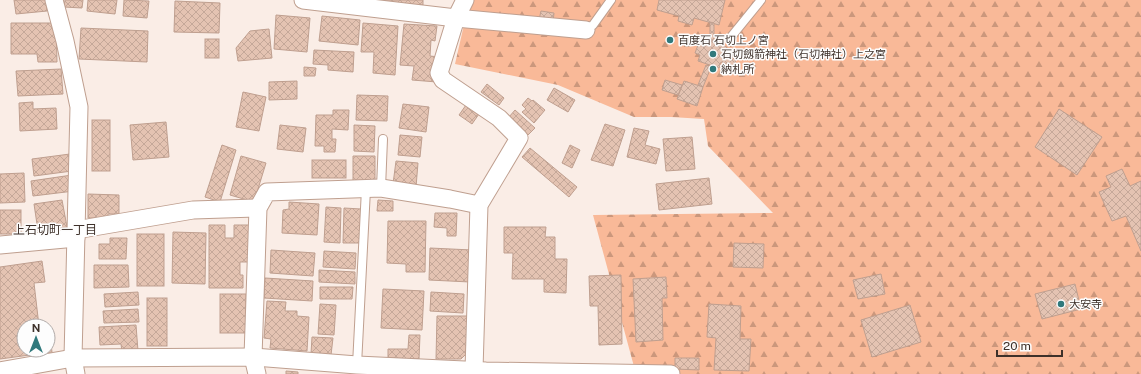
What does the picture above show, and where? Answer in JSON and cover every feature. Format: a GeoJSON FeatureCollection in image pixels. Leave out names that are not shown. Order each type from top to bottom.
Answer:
{"type":"FeatureCollection","features":[{"type":"Feature","properties":{"kind":"street"},"geometry":{"type":"LineString","coordinates":[[54,0],[65,41],[79,107],[75,366]]}},
{"type":"Feature","properties":{"kind":"street"},"geometry":{"type":"LineString","coordinates":[[303,0],[456,18],[586,30]]}},
{"type":"Feature","properties":{"kind":"street"},"geometry":{"type":"LineString","coordinates":[[465,0],[456,18],[439,73],[443,80],[499,118],[519,138],[479,205],[482,372]]}},
{"type":"Feature","properties":{"kind":"street"},"geometry":{"type":"LineString","coordinates":[[257,374],[253,357],[258,208],[267,192],[374,189],[450,198],[479,205]]}},
{"type":"Feature","properties":{"kind":"street"},"geometry":{"type":"LineString","coordinates":[[0,245],[76,234],[193,210],[258,208]]}},
{"type":"Feature","properties":{"kind":"street"},"geometry":{"type":"LineString","coordinates":[[0,371],[253,357],[315,368],[357,364],[482,372],[671,374]]}},
{"type":"Feature","properties":{"kind":"lane"},"geometry":{"type":"LineString","coordinates":[[586,30],[594,25],[611,0]]}},
{"type":"Feature","properties":{"kind":"lane"},"geometry":{"type":"LineString","coordinates":[[731,36],[760,0]]}},
{"type":"Feature","properties":{"kind":"lane"},"geometry":{"type":"LineString","coordinates":[[357,364],[374,189],[383,139]]}},
{"type":"Feature","properties":{"kind":"green space"},"geometry":{"type":"Polygon","coordinates":[[[474,0],[1141,0],[1141,374],[636,374],[593,215],[773,213],[708,146],[704,119],[634,117],[558,85],[455,64],[466,16],[474,0]]]}},
{"type":"Feature","properties":{"kind":"building"},"geometry":{"type":"Polygon","coordinates":[[[14,0],[46,0],[47,11],[16,14],[14,0]]]}},
{"type":"Feature","properties":{"kind":"building"},"geometry":{"type":"Polygon","coordinates":[[[65,0],[83,0],[82,8],[64,7],[65,0]]]}},
{"type":"Feature","properties":{"kind":"building"},"geometry":{"type":"Polygon","coordinates":[[[88,0],[117,0],[115,14],[87,11],[88,0]]]}},
{"type":"Feature","properties":{"kind":"building"},"geometry":{"type":"Polygon","coordinates":[[[124,0],[149,1],[147,18],[123,16],[124,0]]]}},
{"type":"Feature","properties":{"kind":"building"},"geometry":{"type":"Polygon","coordinates":[[[385,0],[423,0],[423,5],[384,4],[385,0]]]}},
{"type":"Feature","properties":{"kind":"building"},"geometry":{"type":"Polygon","coordinates":[[[659,0],[725,0],[719,25],[694,18],[692,25],[678,21],[679,16],[657,10],[659,0]]]}},
{"type":"Feature","properties":{"kind":"building"},"geometry":{"type":"Polygon","coordinates":[[[175,1],[220,3],[219,33],[174,32],[175,1]]]}},
{"type":"Feature","properties":{"kind":"building"},"geometry":{"type":"Polygon","coordinates":[[[541,11],[554,13],[553,22],[539,20],[541,11]]]}},
{"type":"Feature","properties":{"kind":"building"},"geometry":{"type":"Polygon","coordinates":[[[276,15],[310,18],[307,52],[274,49],[276,15]]]}},
{"type":"Feature","properties":{"kind":"building"},"geometry":{"type":"Polygon","coordinates":[[[322,16],[360,20],[358,45],[319,41],[322,16]]]}},
{"type":"Feature","properties":{"kind":"building"},"geometry":{"type":"Polygon","coordinates":[[[710,22],[714,23],[714,42],[710,41],[710,22]]]}},
{"type":"Feature","properties":{"kind":"building"},"geometry":{"type":"Polygon","coordinates":[[[11,23],[56,23],[57,62],[38,62],[37,54],[11,54],[11,23]]]}},
{"type":"Feature","properties":{"kind":"building"},"geometry":{"type":"Polygon","coordinates":[[[363,23],[398,26],[395,75],[373,73],[374,52],[361,52],[363,23]]]}},
{"type":"Feature","properties":{"kind":"building"},"geometry":{"type":"Polygon","coordinates":[[[404,24],[437,26],[435,41],[431,40],[430,56],[439,57],[437,82],[412,80],[414,66],[400,65],[404,24]]]}},
{"type":"Feature","properties":{"kind":"building"},"geometry":{"type":"Polygon","coordinates":[[[81,28],[148,31],[147,62],[79,59],[81,28]]]}},
{"type":"Feature","properties":{"kind":"building"},"geometry":{"type":"Polygon","coordinates":[[[269,29],[272,58],[238,61],[236,48],[250,31],[269,29]]]}},
{"type":"Feature","properties":{"kind":"building"},"geometry":{"type":"Polygon","coordinates":[[[205,39],[219,39],[219,58],[205,58],[205,39]]]}},
{"type":"Feature","properties":{"kind":"building"},"geometry":{"type":"Polygon","coordinates":[[[706,40],[727,47],[725,52],[737,56],[734,66],[721,62],[719,68],[698,61],[700,55],[695,53],[698,45],[704,47],[706,40]]]}},
{"type":"Feature","properties":{"kind":"building"},"geometry":{"type":"Polygon","coordinates":[[[314,50],[354,52],[353,72],[328,70],[328,65],[313,64],[314,50]]]}},
{"type":"Feature","properties":{"kind":"building"},"geometry":{"type":"Polygon","coordinates":[[[706,65],[711,67],[703,87],[698,85],[706,65]]]}},
{"type":"Feature","properties":{"kind":"building"},"geometry":{"type":"Polygon","coordinates":[[[304,67],[316,68],[315,76],[304,76],[304,67]]]}},
{"type":"Feature","properties":{"kind":"building"},"geometry":{"type":"Polygon","coordinates":[[[61,69],[63,94],[18,96],[16,71],[61,69]]]}},
{"type":"Feature","properties":{"kind":"building"},"geometry":{"type":"Polygon","coordinates":[[[665,80],[682,85],[678,95],[662,90],[665,80]]]}},
{"type":"Feature","properties":{"kind":"building"},"geometry":{"type":"Polygon","coordinates":[[[297,81],[297,99],[269,100],[269,82],[297,81]]]}},
{"type":"Feature","properties":{"kind":"building"},"geometry":{"type":"Polygon","coordinates":[[[684,81],[703,87],[697,106],[677,99],[684,81]]]}},
{"type":"Feature","properties":{"kind":"building"},"geometry":{"type":"Polygon","coordinates":[[[487,84],[504,98],[499,105],[481,92],[487,84]]]}},
{"type":"Feature","properties":{"kind":"building"},"geometry":{"type":"Polygon","coordinates":[[[554,88],[575,100],[568,112],[547,100],[554,88]]]}},
{"type":"Feature","properties":{"kind":"building"},"geometry":{"type":"Polygon","coordinates":[[[243,92],[266,97],[259,131],[236,127],[243,92]]]}},
{"type":"Feature","properties":{"kind":"building"},"geometry":{"type":"Polygon","coordinates":[[[357,95],[388,96],[387,121],[356,120],[357,95]]]}},
{"type":"Feature","properties":{"kind":"building"},"geometry":{"type":"Polygon","coordinates":[[[528,98],[532,101],[533,100],[545,110],[534,123],[522,112],[526,109],[522,105],[528,98]]]}},
{"type":"Feature","properties":{"kind":"building"},"geometry":{"type":"Polygon","coordinates":[[[33,102],[33,109],[56,108],[57,129],[20,131],[19,103],[33,102]]]}},
{"type":"Feature","properties":{"kind":"building"},"geometry":{"type":"Polygon","coordinates":[[[403,104],[429,107],[426,132],[399,128],[403,104]]]}},
{"type":"Feature","properties":{"kind":"building"},"geometry":{"type":"Polygon","coordinates":[[[466,105],[479,114],[472,124],[459,115],[466,105]]]}},
{"type":"Feature","properties":{"kind":"building"},"geometry":{"type":"Polygon","coordinates":[[[1059,109],[1102,137],[1077,175],[1035,147],[1059,109]]]}},
{"type":"Feature","properties":{"kind":"building"},"geometry":{"type":"Polygon","coordinates":[[[333,110],[349,110],[348,130],[332,129],[332,139],[336,139],[335,152],[324,152],[324,146],[315,146],[316,115],[333,115],[333,110]]]}},
{"type":"Feature","properties":{"kind":"building"},"geometry":{"type":"Polygon","coordinates":[[[515,110],[535,128],[528,135],[509,117],[515,110]]]}},
{"type":"Feature","properties":{"kind":"building"},"geometry":{"type":"Polygon","coordinates":[[[92,120],[110,120],[110,171],[92,171],[92,120]]]}},
{"type":"Feature","properties":{"kind":"building"},"geometry":{"type":"Polygon","coordinates":[[[166,122],[169,157],[133,160],[130,125],[166,122]]]}},
{"type":"Feature","properties":{"kind":"building"},"geometry":{"type":"Polygon","coordinates":[[[605,124],[625,130],[613,166],[591,160],[605,124]]]}},
{"type":"Feature","properties":{"kind":"building"},"geometry":{"type":"Polygon","coordinates":[[[280,125],[306,128],[303,152],[277,149],[280,125]]]}},
{"type":"Feature","properties":{"kind":"building"},"geometry":{"type":"Polygon","coordinates":[[[354,125],[375,126],[374,152],[354,151],[354,125]]]}},
{"type":"Feature","properties":{"kind":"building"},"geometry":{"type":"Polygon","coordinates":[[[634,128],[649,131],[645,145],[660,149],[656,164],[627,157],[634,128]]]}},
{"type":"Feature","properties":{"kind":"building"},"geometry":{"type":"Polygon","coordinates":[[[400,135],[422,137],[420,157],[398,155],[400,135]]]}},
{"type":"Feature","properties":{"kind":"building"},"geometry":{"type":"Polygon","coordinates":[[[692,137],[695,169],[666,171],[663,139],[692,137]]]}},
{"type":"Feature","properties":{"kind":"building"},"geometry":{"type":"Polygon","coordinates":[[[222,145],[236,150],[220,202],[205,197],[222,145]]]}},
{"type":"Feature","properties":{"kind":"building"},"geometry":{"type":"Polygon","coordinates":[[[570,145],[580,150],[572,168],[562,163],[570,145]]]}},
{"type":"Feature","properties":{"kind":"building"},"geometry":{"type":"Polygon","coordinates":[[[530,148],[577,187],[569,197],[522,157],[530,148]]]}},
{"type":"Feature","properties":{"kind":"building"},"geometry":{"type":"Polygon","coordinates":[[[70,154],[72,171],[34,176],[32,159],[70,154]]]}},
{"type":"Feature","properties":{"kind":"building"},"geometry":{"type":"Polygon","coordinates":[[[241,156],[266,163],[254,202],[230,195],[241,156]]]}},
{"type":"Feature","properties":{"kind":"building"},"geometry":{"type":"Polygon","coordinates":[[[353,156],[375,156],[375,182],[353,181],[353,156]]]}},
{"type":"Feature","properties":{"kind":"building"},"geometry":{"type":"Polygon","coordinates":[[[312,160],[346,160],[346,178],[312,178],[312,160]]]}},
{"type":"Feature","properties":{"kind":"building"},"geometry":{"type":"Polygon","coordinates":[[[396,161],[418,163],[416,187],[393,184],[396,161]]]}},
{"type":"Feature","properties":{"kind":"building"},"geometry":{"type":"Polygon","coordinates":[[[1122,169],[1130,186],[1141,181],[1141,251],[1126,216],[1112,221],[1099,192],[1111,187],[1106,176],[1122,169]]]}},
{"type":"Feature","properties":{"kind":"building"},"geometry":{"type":"Polygon","coordinates":[[[24,173],[25,202],[0,203],[0,174],[24,173]]]}},
{"type":"Feature","properties":{"kind":"building"},"geometry":{"type":"Polygon","coordinates":[[[72,175],[74,191],[33,196],[31,181],[72,175]]]}},
{"type":"Feature","properties":{"kind":"building"},"geometry":{"type":"Polygon","coordinates":[[[709,178],[712,204],[659,210],[656,184],[709,178]]]}},
{"type":"Feature","properties":{"kind":"building"},"geometry":{"type":"Polygon","coordinates":[[[88,194],[119,195],[119,214],[108,214],[108,218],[88,218],[88,194]]]}},
{"type":"Feature","properties":{"kind":"building"},"geometry":{"type":"Polygon","coordinates":[[[62,200],[67,227],[38,231],[34,204],[62,200]]]}},
{"type":"Feature","properties":{"kind":"building"},"geometry":{"type":"Polygon","coordinates":[[[378,200],[393,201],[393,211],[377,211],[378,200]]]}},
{"type":"Feature","properties":{"kind":"building"},"geometry":{"type":"Polygon","coordinates":[[[289,202],[319,204],[317,235],[282,233],[283,210],[289,209],[289,202]]]}},
{"type":"Feature","properties":{"kind":"building"},"geometry":{"type":"Polygon","coordinates":[[[326,207],[341,208],[340,243],[324,242],[326,207]]]}},
{"type":"Feature","properties":{"kind":"building"},"geometry":{"type":"Polygon","coordinates":[[[344,208],[361,209],[360,243],[343,243],[344,208]]]}},
{"type":"Feature","properties":{"kind":"building"},"geometry":{"type":"Polygon","coordinates":[[[0,210],[21,210],[21,234],[0,234],[0,210]]]}},
{"type":"Feature","properties":{"kind":"building"},"geometry":{"type":"Polygon","coordinates":[[[435,213],[457,213],[456,236],[447,236],[447,228],[434,227],[435,213]]]}},
{"type":"Feature","properties":{"kind":"building"},"geometry":{"type":"Polygon","coordinates":[[[388,221],[426,221],[425,272],[406,272],[406,264],[387,263],[388,221]]]}},
{"type":"Feature","properties":{"kind":"building"},"geometry":{"type":"Polygon","coordinates":[[[209,225],[225,225],[225,238],[234,238],[234,225],[250,225],[250,262],[240,262],[240,275],[243,275],[243,288],[209,288],[209,225]]]}},
{"type":"Feature","properties":{"kind":"building"},"geometry":{"type":"Polygon","coordinates":[[[504,227],[546,227],[545,237],[555,237],[555,259],[567,259],[566,293],[544,292],[544,279],[512,279],[513,253],[504,253],[504,227]]]}},
{"type":"Feature","properties":{"kind":"building"},"geometry":{"type":"Polygon","coordinates":[[[173,232],[206,233],[205,284],[172,283],[173,232]]]}},
{"type":"Feature","properties":{"kind":"building"},"geometry":{"type":"Polygon","coordinates":[[[137,234],[164,234],[164,286],[137,286],[137,234]]]}},
{"type":"Feature","properties":{"kind":"building"},"geometry":{"type":"Polygon","coordinates":[[[110,238],[127,238],[126,259],[99,259],[99,244],[110,244],[110,238]]]}},
{"type":"Feature","properties":{"kind":"building"},"geometry":{"type":"Polygon","coordinates":[[[734,243],[764,244],[763,268],[733,267],[734,243]]]}},
{"type":"Feature","properties":{"kind":"building"},"geometry":{"type":"Polygon","coordinates":[[[430,248],[472,250],[470,282],[429,280],[430,248]]]}},
{"type":"Feature","properties":{"kind":"building"},"geometry":{"type":"Polygon","coordinates":[[[271,250],[315,253],[313,276],[270,273],[271,250]]]}},
{"type":"Feature","properties":{"kind":"building"},"geometry":{"type":"Polygon","coordinates":[[[324,251],[356,253],[355,269],[323,267],[324,251]]]}},
{"type":"Feature","properties":{"kind":"building"},"geometry":{"type":"Polygon","coordinates":[[[42,261],[45,282],[34,283],[38,318],[16,318],[16,357],[0,359],[0,267],[42,261]]]}},
{"type":"Feature","properties":{"kind":"building"},"geometry":{"type":"Polygon","coordinates":[[[94,265],[128,265],[129,287],[94,288],[94,265]]]}},
{"type":"Feature","properties":{"kind":"building"},"geometry":{"type":"Polygon","coordinates":[[[319,270],[355,272],[355,284],[319,282],[319,270]]]}},
{"type":"Feature","properties":{"kind":"building"},"geometry":{"type":"Polygon","coordinates":[[[881,274],[885,294],[858,299],[853,280],[881,274]]]}},
{"type":"Feature","properties":{"kind":"building"},"geometry":{"type":"Polygon","coordinates":[[[621,275],[622,344],[599,345],[598,306],[590,306],[589,276],[621,275]]]}},
{"type":"Feature","properties":{"kind":"building"},"geometry":{"type":"Polygon","coordinates":[[[666,277],[667,298],[662,298],[663,340],[636,342],[633,279],[666,277]]]}},
{"type":"Feature","properties":{"kind":"building"},"geometry":{"type":"Polygon","coordinates":[[[265,278],[313,281],[312,301],[264,298],[265,278]]]}},
{"type":"Feature","properties":{"kind":"building"},"geometry":{"type":"Polygon","coordinates":[[[1075,284],[1081,309],[1042,319],[1035,294],[1075,284]]]}},
{"type":"Feature","properties":{"kind":"building"},"geometry":{"type":"Polygon","coordinates":[[[320,287],[353,287],[352,299],[320,299],[320,287]]]}},
{"type":"Feature","properties":{"kind":"building"},"geometry":{"type":"Polygon","coordinates":[[[383,289],[424,291],[422,330],[381,328],[383,289]]]}},
{"type":"Feature","properties":{"kind":"building"},"geometry":{"type":"Polygon","coordinates":[[[138,292],[139,305],[105,307],[104,294],[138,292]]]}},
{"type":"Feature","properties":{"kind":"building"},"geometry":{"type":"Polygon","coordinates":[[[431,292],[464,294],[463,313],[430,311],[431,292]]]}},
{"type":"Feature","properties":{"kind":"building"},"geometry":{"type":"Polygon","coordinates":[[[220,294],[246,294],[246,333],[220,333],[220,294]]]}},
{"type":"Feature","properties":{"kind":"building"},"geometry":{"type":"Polygon","coordinates":[[[147,298],[167,298],[167,346],[147,346],[147,298]]]}},
{"type":"Feature","properties":{"kind":"building"},"geometry":{"type":"Polygon","coordinates":[[[267,301],[286,302],[285,311],[297,311],[297,316],[309,317],[307,351],[270,348],[271,339],[264,338],[267,301]]]}},
{"type":"Feature","properties":{"kind":"building"},"geometry":{"type":"Polygon","coordinates":[[[320,304],[336,305],[334,335],[318,334],[320,304]]]}},
{"type":"Feature","properties":{"kind":"building"},"geometry":{"type":"Polygon","coordinates":[[[709,304],[741,306],[740,339],[751,339],[749,371],[714,370],[716,338],[707,337],[709,304]]]}},
{"type":"Feature","properties":{"kind":"building"},"geometry":{"type":"Polygon","coordinates":[[[910,305],[921,342],[872,357],[861,320],[910,305]]]}},
{"type":"Feature","properties":{"kind":"building"},"geometry":{"type":"Polygon","coordinates":[[[138,309],[139,322],[104,323],[103,311],[138,309]]]}},
{"type":"Feature","properties":{"kind":"building"},"geometry":{"type":"Polygon","coordinates":[[[437,316],[470,316],[469,351],[461,359],[436,359],[437,316]]]}},
{"type":"Feature","properties":{"kind":"building"},"geometry":{"type":"Polygon","coordinates":[[[136,325],[138,351],[122,352],[121,344],[100,345],[99,327],[136,325]]]}},
{"type":"Feature","properties":{"kind":"building"},"geometry":{"type":"Polygon","coordinates":[[[409,335],[420,335],[419,359],[388,358],[388,349],[408,349],[409,335]]]}},
{"type":"Feature","properties":{"kind":"building"},"geometry":{"type":"Polygon","coordinates":[[[312,337],[333,338],[331,355],[311,354],[312,337]]]}},
{"type":"Feature","properties":{"kind":"building"},"geometry":{"type":"Polygon","coordinates":[[[675,358],[699,358],[699,370],[675,369],[675,358]]]}},
{"type":"Feature","properties":{"kind":"building"},"geometry":{"type":"Polygon","coordinates":[[[286,371],[298,372],[298,374],[286,374],[286,371]]]}},
{"type":"Feature","properties":{"kind":"place","name":"百度石 石切上ノ宮"},"geometry":{"type":"Point","coordinates":[670,40]}},
{"type":"Feature","properties":{"kind":"place","name":"石切劔箭神社（石切神社）上之宮"},"geometry":{"type":"Point","coordinates":[713,54]}},
{"type":"Feature","properties":{"kind":"place","name":"納札所"},"geometry":{"type":"Point","coordinates":[713,69]}},
{"type":"Feature","properties":{"kind":"place","name":"大安寺"},"geometry":{"type":"Point","coordinates":[1061,304]}},
{"type":"Feature","properties":{"kind":"district","name":"上石切町一丁目"},"geometry":{"type":"Point","coordinates":[55,230]}}]}
